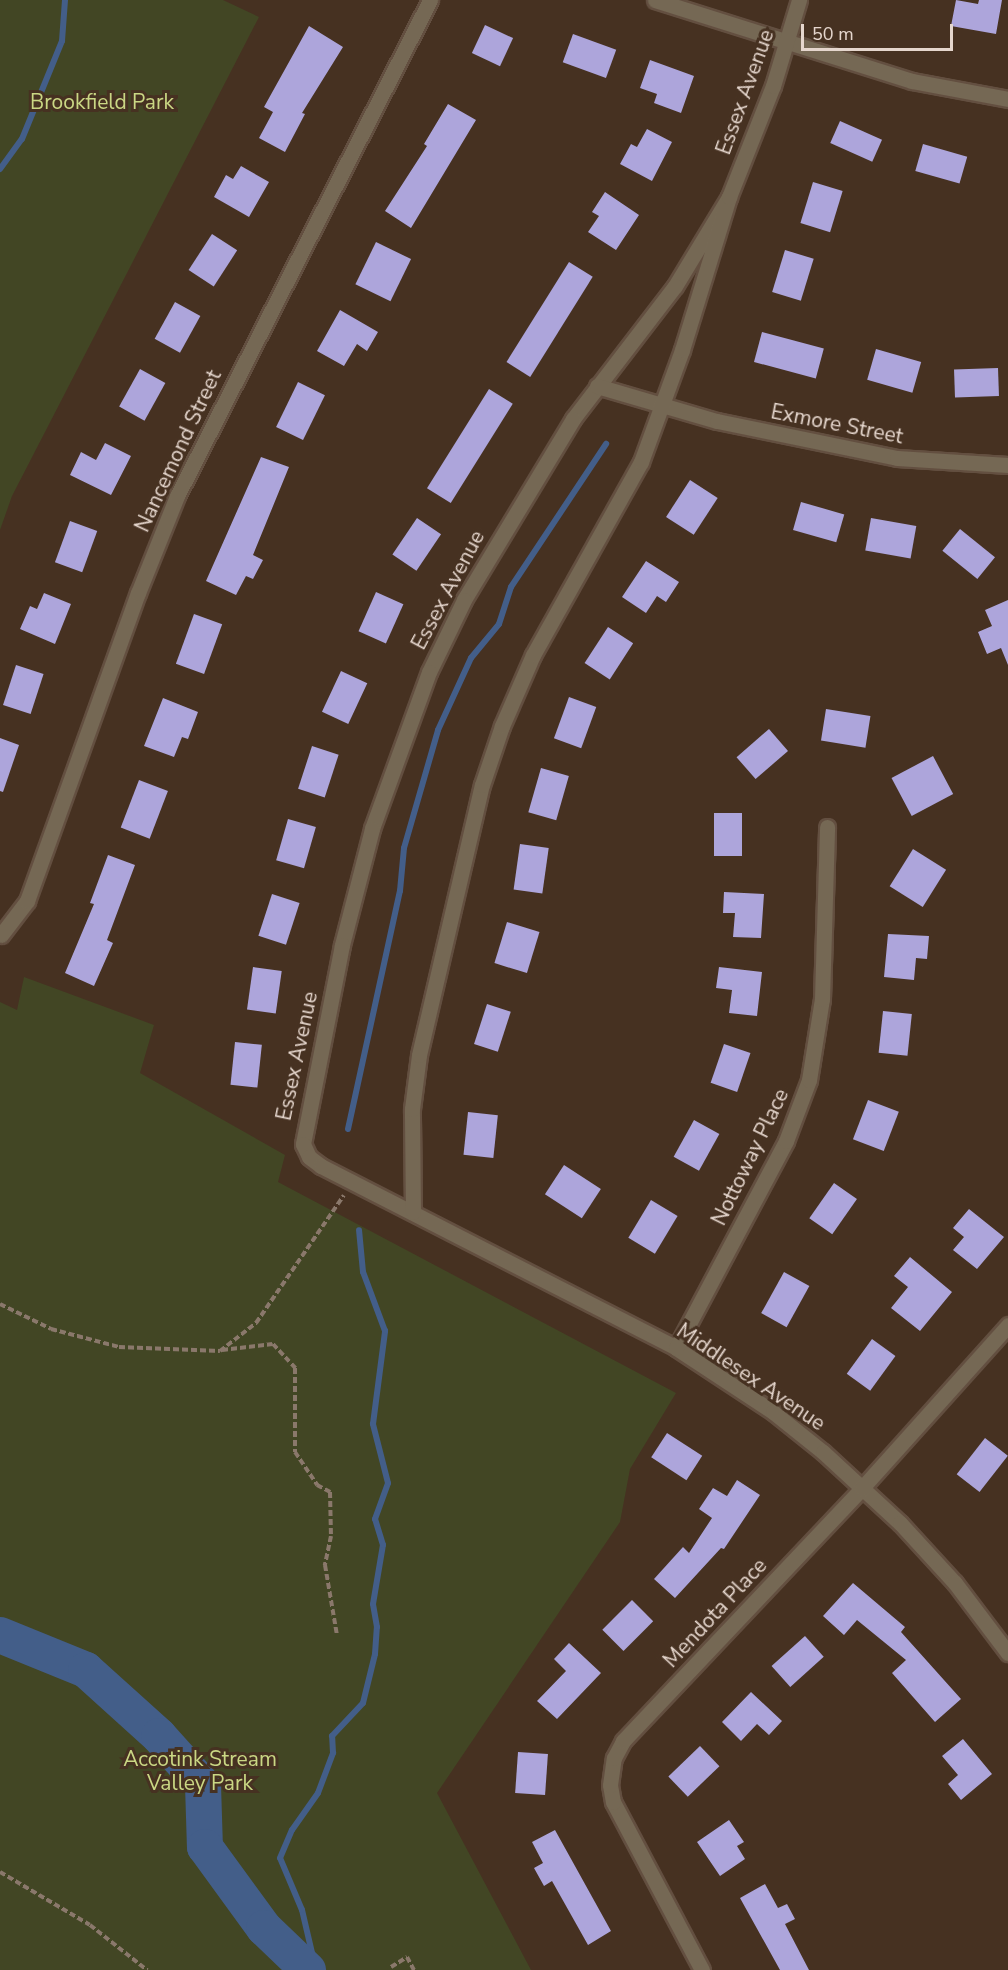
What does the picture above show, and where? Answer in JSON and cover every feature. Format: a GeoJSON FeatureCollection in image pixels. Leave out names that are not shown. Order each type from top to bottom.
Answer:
{"type":"FeatureCollection","features":[{"type":"Feature","properties":{"kind":"street","name":"Nancemond Street"},"geometry":{"type":"LineString","coordinates":[[1,935],[27,901],[138,593],[177,496],[430,0]]}},
{"type":"Feature","properties":{"kind":"street"},"geometry":{"type":"LineString","coordinates":[[655,0],[912,81],[1008,99]]}},
{"type":"Feature","properties":{"kind":"street","name":"Essex Avenue"},"geometry":{"type":"LineString","coordinates":[[729,197],[675,286],[597,386],[513,515],[464,600],[400,742],[372,829],[342,945],[303,1132],[309,1157],[412,1212],[412,1109],[419,1054],[482,785],[502,726],[533,656],[640,462],[662,405],[729,197],[786,43],[799,0]]}},
{"type":"Feature","properties":{"kind":"street","name":"Exmore Street"},"geometry":{"type":"LineString","coordinates":[[597,386],[717,422],[897,458],[1008,465]]}},
{"type":"Feature","properties":{"kind":"street","name":"Nottoway Place"},"geometry":{"type":"LineString","coordinates":[[676,1348],[786,1141],[809,1080],[822,999],[827,827]]}},
{"type":"Feature","properties":{"kind":"street","name":"Middlesex Avenue"},"geometry":{"type":"LineString","coordinates":[[412,1212],[676,1348],[773,1413],[862,1488],[955,1583],[1008,1653]]}},
{"type":"Feature","properties":{"kind":"street","name":"Mendota Place"},"geometry":{"type":"LineString","coordinates":[[702,1970],[617,1813],[610,1785],[614,1758],[622,1742],[862,1488],[1008,1325]]}},
{"type":"Feature","properties":{"kind":"path"},"geometry":{"type":"LineString","coordinates":[[220,1351],[256,1323],[331,1219],[351,1181]]}},
{"type":"Feature","properties":{"kind":"path"},"geometry":{"type":"LineString","coordinates":[[0,1304],[51,1329],[119,1347],[220,1351],[273,1344],[295,1368],[295,1452],[317,1485],[330,1492],[331,1536],[325,1565],[338,1635]]}},
{"type":"Feature","properties":{"kind":"path"},"geometry":{"type":"LineString","coordinates":[[0,1872],[90,1925],[147,1970]]}},
{"type":"Feature","properties":{"kind":"path"},"geometry":{"type":"LineString","coordinates":[[391,1967],[408,1957],[414,1970]]}},
{"type":"Feature","properties":{"kind":"green space","name":"Brookfield Park"},"geometry":{"type":"Polygon","coordinates":[[[0,0],[223,0],[259,17],[12,496],[0,530],[0,0]]]}},
{"type":"Feature","properties":{"kind":"green space","name":"Accotink Stream Valley Park"},"geometry":{"type":"Polygon","coordinates":[[[24,977],[154,1025],[140,1073],[285,1155],[278,1182],[676,1393],[630,1469],[620,1522],[437,1793],[531,1970],[0,1970],[0,1002],[17,1010],[24,977]]]}},
{"type":"Feature","properties":{"kind":"building"},"geometry":{"type":"Polygon","coordinates":[[[956,0],[978,4],[979,0],[1002,0],[996,34],[951,26],[956,0]]]}},
{"type":"Feature","properties":{"kind":"building"},"geometry":{"type":"Polygon","coordinates":[[[485,25],[513,38],[500,66],[472,53],[485,25]]]}},
{"type":"Feature","properties":{"kind":"building"},"geometry":{"type":"Polygon","coordinates":[[[309,26],[343,47],[302,113],[305,114],[285,152],[259,138],[273,112],[264,107],[309,26]]]}},
{"type":"Feature","properties":{"kind":"building"},"geometry":{"type":"Polygon","coordinates":[[[573,34],[616,50],[606,78],[563,62],[573,34]]]}},
{"type":"Feature","properties":{"kind":"building"},"geometry":{"type":"Polygon","coordinates":[[[650,60],[694,76],[681,113],[654,103],[657,94],[640,88],[650,60]]]}},
{"type":"Feature","properties":{"kind":"building"},"geometry":{"type":"Polygon","coordinates":[[[448,104],[476,120],[411,228],[385,211],[427,146],[424,144],[448,104]]]}},
{"type":"Feature","properties":{"kind":"building"},"geometry":{"type":"Polygon","coordinates":[[[840,121],[882,140],[872,162],[830,143],[840,121]]]}},
{"type":"Feature","properties":{"kind":"building"},"geometry":{"type":"Polygon","coordinates":[[[647,129],[672,142],[652,181],[620,164],[631,144],[637,147],[647,129]]]}},
{"type":"Feature","properties":{"kind":"building"},"geometry":{"type":"Polygon","coordinates":[[[923,144],[967,157],[960,184],[915,171],[923,144]]]}},
{"type":"Feature","properties":{"kind":"building"},"geometry":{"type":"Polygon","coordinates":[[[241,166],[269,182],[249,217],[214,197],[226,175],[233,179],[241,166]]]}},
{"type":"Feature","properties":{"kind":"building"},"geometry":{"type":"Polygon","coordinates":[[[813,182],[843,191],[830,232],[800,223],[813,182]]]}},
{"type":"Feature","properties":{"kind":"building"},"geometry":{"type":"Polygon","coordinates":[[[605,192],[639,215],[616,250],[588,232],[599,216],[592,212],[605,192]]]}},
{"type":"Feature","properties":{"kind":"building"},"geometry":{"type":"Polygon","coordinates":[[[212,234],[237,250],[214,286],[189,270],[212,234]]]}},
{"type":"Feature","properties":{"kind":"building"},"geometry":{"type":"Polygon","coordinates":[[[376,242],[411,259],[390,301],[355,284],[376,242]]]}},
{"type":"Feature","properties":{"kind":"building"},"geometry":{"type":"Polygon","coordinates":[[[785,250],[814,259],[801,301],[772,292],[785,250]]]}},
{"type":"Feature","properties":{"kind":"building"},"geometry":{"type":"Polygon","coordinates":[[[569,262],[593,277],[530,377],[506,362],[569,262]]]}},
{"type":"Feature","properties":{"kind":"building"},"geometry":{"type":"Polygon","coordinates":[[[175,302],[200,316],[180,353],[155,339],[175,302]]]}},
{"type":"Feature","properties":{"kind":"building"},"geometry":{"type":"Polygon","coordinates":[[[340,310],[378,332],[367,351],[357,344],[344,366],[317,351],[340,310]]]}},
{"type":"Feature","properties":{"kind":"building"},"geometry":{"type":"Polygon","coordinates":[[[762,332],[824,349],[816,379],[754,362],[762,332]]]}},
{"type":"Feature","properties":{"kind":"building"},"geometry":{"type":"Polygon","coordinates":[[[876,349],[921,362],[912,393],[867,380],[876,349]]]}},
{"type":"Feature","properties":{"kind":"building"},"geometry":{"type":"Polygon","coordinates":[[[998,368],[999,396],[955,398],[954,370],[998,368]]]}},
{"type":"Feature","properties":{"kind":"building"},"geometry":{"type":"Polygon","coordinates":[[[140,369],[165,383],[145,421],[119,407],[140,369]]]}},
{"type":"Feature","properties":{"kind":"building"},"geometry":{"type":"Polygon","coordinates":[[[298,382],[325,395],[303,440],[276,427],[298,382]]]}},
{"type":"Feature","properties":{"kind":"building"},"geometry":{"type":"Polygon","coordinates":[[[489,389],[513,404],[451,503],[427,488],[489,389]]]}},
{"type":"Feature","properties":{"kind":"building"},"geometry":{"type":"Polygon","coordinates":[[[105,443],[131,456],[111,495],[70,475],[81,452],[96,460],[105,443]]]}},
{"type":"Feature","properties":{"kind":"building"},"geometry":{"type":"Polygon","coordinates":[[[261,457],[289,467],[253,555],[263,560],[253,579],[246,576],[236,595],[206,581],[261,457]]]}},
{"type":"Feature","properties":{"kind":"building"},"geometry":{"type":"Polygon","coordinates":[[[690,480],[718,498],[694,535],[666,517],[690,480]]]}},
{"type":"Feature","properties":{"kind":"building"},"geometry":{"type":"Polygon","coordinates":[[[801,502],[844,514],[836,542],[793,530],[801,502]]]}},
{"type":"Feature","properties":{"kind":"building"},"geometry":{"type":"Polygon","coordinates":[[[417,518],[441,534],[416,571],[392,554],[417,518]]]}},
{"type":"Feature","properties":{"kind":"building"},"geometry":{"type":"Polygon","coordinates":[[[871,518],[916,526],[911,558],[865,550],[871,518]]]}},
{"type":"Feature","properties":{"kind":"building"},"geometry":{"type":"Polygon","coordinates":[[[70,521],[97,531],[82,572],[55,562],[70,521]]]}},
{"type":"Feature","properties":{"kind":"building"},"geometry":{"type":"Polygon","coordinates":[[[960,529],[995,557],[977,579],[942,551],[960,529]]]}},
{"type":"Feature","properties":{"kind":"building"},"geometry":{"type":"Polygon","coordinates":[[[646,561],[679,582],[666,602],[657,596],[646,613],[622,597],[646,561]]]}},
{"type":"Feature","properties":{"kind":"building"},"geometry":{"type":"Polygon","coordinates":[[[376,592],[403,604],[386,643],[359,631],[376,592]]]}},
{"type":"Feature","properties":{"kind":"building"},"geometry":{"type":"Polygon","coordinates":[[[44,593],[71,604],[55,644],[20,629],[30,606],[37,609],[44,593]]]}},
{"type":"Feature","properties":{"kind":"building"},"geometry":{"type":"Polygon","coordinates":[[[1008,600],[1008,665],[1001,648],[987,654],[978,632],[992,626],[985,610],[1008,600]]]}},
{"type":"Feature","properties":{"kind":"building"},"geometry":{"type":"Polygon","coordinates":[[[194,614],[222,624],[204,674],[176,664],[194,614]]]}},
{"type":"Feature","properties":{"kind":"building"},"geometry":{"type":"Polygon","coordinates":[[[608,627],[633,643],[610,679],[585,663],[608,627]]]}},
{"type":"Feature","properties":{"kind":"building"},"geometry":{"type":"Polygon","coordinates":[[[16,665],[44,674],[31,714],[3,705],[16,665]]]}},
{"type":"Feature","properties":{"kind":"building"},"geometry":{"type":"Polygon","coordinates":[[[341,671],[367,683],[348,724],[322,712],[341,671]]]}},
{"type":"Feature","properties":{"kind":"building"},"geometry":{"type":"Polygon","coordinates":[[[569,697],[596,707],[581,748],[554,738],[569,697]]]}},
{"type":"Feature","properties":{"kind":"building"},"geometry":{"type":"Polygon","coordinates":[[[163,698],[198,712],[188,739],[182,737],[174,757],[144,746],[163,698]]]}},
{"type":"Feature","properties":{"kind":"building"},"geometry":{"type":"Polygon","coordinates":[[[826,709],[870,716],[865,748],[821,741],[826,709]]]}},
{"type":"Feature","properties":{"kind":"building"},"geometry":{"type":"Polygon","coordinates":[[[769,729],[788,751],[756,779],[737,757],[769,729]]]}},
{"type":"Feature","properties":{"kind":"building"},"geometry":{"type":"Polygon","coordinates":[[[0,738],[19,745],[3,792],[0,791],[0,738]]]}},
{"type":"Feature","properties":{"kind":"building"},"geometry":{"type":"Polygon","coordinates":[[[312,746],[339,755],[325,797],[298,789],[312,746]]]}},
{"type":"Feature","properties":{"kind":"building"},"geometry":{"type":"Polygon","coordinates":[[[933,756],[953,794],[912,816],[892,778],[933,756]]]}},
{"type":"Feature","properties":{"kind":"building"},"geometry":{"type":"Polygon","coordinates":[[[541,768],[569,776],[556,820],[528,812],[541,768]]]}},
{"type":"Feature","properties":{"kind":"building"},"geometry":{"type":"Polygon","coordinates":[[[139,780],[168,791],[150,839],[121,828],[139,780]]]}},
{"type":"Feature","properties":{"kind":"building"},"geometry":{"type":"Polygon","coordinates":[[[714,813],[742,813],[742,856],[714,856],[714,813]]]}},
{"type":"Feature","properties":{"kind":"building"},"geometry":{"type":"Polygon","coordinates":[[[288,819],[316,827],[304,868],[276,860],[288,819]]]}},
{"type":"Feature","properties":{"kind":"building"},"geometry":{"type":"Polygon","coordinates":[[[520,844],[549,848],[542,894],[514,890],[520,844]]]}},
{"type":"Feature","properties":{"kind":"building"},"geometry":{"type":"Polygon","coordinates":[[[913,849],[946,870],[923,907],[890,886],[913,849]]]}},
{"type":"Feature","properties":{"kind":"building"},"geometry":{"type":"Polygon","coordinates":[[[108,855],[135,865],[107,940],[113,943],[94,986],[65,973],[94,904],[90,903],[108,855]]]}},
{"type":"Feature","properties":{"kind":"building"},"geometry":{"type":"Polygon","coordinates":[[[724,892],[764,894],[761,938],[733,937],[735,913],[723,913],[724,892]]]}},
{"type":"Feature","properties":{"kind":"building"},"geometry":{"type":"Polygon","coordinates":[[[272,894],[300,903],[286,945],[258,936],[272,894]]]}},
{"type":"Feature","properties":{"kind":"building"},"geometry":{"type":"Polygon","coordinates":[[[507,922],[540,932],[527,973],[494,963],[507,922]]]}},
{"type":"Feature","properties":{"kind":"building"},"geometry":{"type":"Polygon","coordinates":[[[888,934],[929,936],[927,959],[916,958],[914,980],[884,977],[888,934]]]}},
{"type":"Feature","properties":{"kind":"building"},"geometry":{"type":"Polygon","coordinates":[[[253,967],[282,971],[276,1014],[247,1010],[253,967]]]}},
{"type":"Feature","properties":{"kind":"building"},"geometry":{"type":"Polygon","coordinates":[[[719,967],[762,972],[757,1016],[729,1013],[732,990],[716,988],[719,967]]]}},
{"type":"Feature","properties":{"kind":"building"},"geometry":{"type":"Polygon","coordinates":[[[487,1004],[511,1012],[498,1052],[474,1044],[487,1004]]]}},
{"type":"Feature","properties":{"kind":"building"},"geometry":{"type":"Polygon","coordinates":[[[883,1011],[912,1014],[907,1056],[879,1053],[883,1011]]]}},
{"type":"Feature","properties":{"kind":"building"},"geometry":{"type":"Polygon","coordinates":[[[235,1042],[262,1045],[257,1088],[231,1085],[235,1042]]]}},
{"type":"Feature","properties":{"kind":"building"},"geometry":{"type":"Polygon","coordinates":[[[724,1044],[750,1053],[737,1092],[711,1083],[724,1044]]]}},
{"type":"Feature","properties":{"kind":"building"},"geometry":{"type":"Polygon","coordinates":[[[868,1100],[899,1112],[884,1151],[853,1139],[868,1100]]]}},
{"type":"Feature","properties":{"kind":"building"},"geometry":{"type":"Polygon","coordinates":[[[468,1112],[498,1115],[493,1158],[464,1155],[468,1112]]]}},
{"type":"Feature","properties":{"kind":"building"},"geometry":{"type":"Polygon","coordinates":[[[694,1120],[719,1134],[699,1171],[674,1157],[694,1120]]]}},
{"type":"Feature","properties":{"kind":"building"},"geometry":{"type":"Polygon","coordinates":[[[564,1165],[601,1189],[582,1218],[545,1194],[564,1165]]]}},
{"type":"Feature","properties":{"kind":"building"},"geometry":{"type":"Polygon","coordinates":[[[834,1183],[857,1199],[832,1234],[809,1218],[834,1183]]]}},
{"type":"Feature","properties":{"kind":"building"},"geometry":{"type":"Polygon","coordinates":[[[651,1200],[678,1216],[655,1254],[628,1238],[651,1200]]]}},
{"type":"Feature","properties":{"kind":"building"},"geometry":{"type":"Polygon","coordinates":[[[969,1209],[1004,1237],[977,1269],[953,1250],[964,1237],[953,1228],[969,1209]]]}},
{"type":"Feature","properties":{"kind":"building"},"geometry":{"type":"Polygon","coordinates":[[[910,1257],[952,1292],[920,1331],[891,1308],[908,1287],[894,1276],[910,1257]]]}},
{"type":"Feature","properties":{"kind":"building"},"geometry":{"type":"Polygon","coordinates":[[[784,1272],[809,1286],[787,1327],[761,1313],[784,1272]]]}},
{"type":"Feature","properties":{"kind":"building"},"geometry":{"type":"Polygon","coordinates":[[[872,1339],[895,1356],[870,1391],[847,1374],[872,1339]]]}},
{"type":"Feature","properties":{"kind":"building"},"geometry":{"type":"Polygon","coordinates":[[[667,1433],[702,1456],[686,1480],[651,1457],[667,1433]]]}},
{"type":"Feature","properties":{"kind":"building"},"geometry":{"type":"Polygon","coordinates":[[[985,1438],[1008,1456],[980,1492],[957,1474],[985,1438]]]}},
{"type":"Feature","properties":{"kind":"building"},"geometry":{"type":"Polygon","coordinates":[[[737,1480],[760,1495],[724,1549],[721,1548],[675,1598],[654,1579],[683,1547],[689,1553],[712,1518],[699,1509],[713,1488],[727,1496],[737,1480]]]}},
{"type":"Feature","properties":{"kind":"building"},"geometry":{"type":"Polygon","coordinates":[[[853,1583],[905,1627],[901,1632],[961,1699],[935,1722],[892,1673],[906,1660],[857,1620],[844,1635],[823,1616],[853,1583]]]}},
{"type":"Feature","properties":{"kind":"building"},"geometry":{"type":"Polygon","coordinates":[[[632,1600],[653,1621],[624,1651],[602,1630],[632,1600]]]}},
{"type":"Feature","properties":{"kind":"building"},"geometry":{"type":"Polygon","coordinates":[[[805,1636],[824,1657],[790,1687],[772,1666],[805,1636]]]}},
{"type":"Feature","properties":{"kind":"building"},"geometry":{"type":"Polygon","coordinates":[[[569,1643],[601,1673],[557,1719],[537,1701],[566,1671],[554,1659],[569,1643]]]}},
{"type":"Feature","properties":{"kind":"building"},"geometry":{"type":"Polygon","coordinates":[[[751,1692],[782,1721],[769,1735],[757,1724],[741,1741],[722,1722],[751,1692]]]}},
{"type":"Feature","properties":{"kind":"building"},"geometry":{"type":"Polygon","coordinates":[[[963,1739],[992,1774],[961,1800],[948,1784],[958,1775],[942,1756],[963,1739]]]}},
{"type":"Feature","properties":{"kind":"building"},"geometry":{"type":"Polygon","coordinates":[[[700,1746],[719,1766],[688,1797],[668,1777],[700,1746]]]}},
{"type":"Feature","properties":{"kind":"building"},"geometry":{"type":"Polygon","coordinates":[[[518,1752],[548,1754],[545,1795],[515,1793],[518,1752]]]}},
{"type":"Feature","properties":{"kind":"building"},"geometry":{"type":"Polygon","coordinates":[[[729,1820],[744,1842],[737,1846],[745,1859],[720,1876],[697,1842],[729,1820]]]}},
{"type":"Feature","properties":{"kind":"building"},"geometry":{"type":"Polygon","coordinates":[[[555,1830],[611,1931],[588,1945],[552,1881],[544,1886],[534,1868],[543,1863],[532,1842],[555,1830]]]}},
{"type":"Feature","properties":{"kind":"building"},"geometry":{"type":"Polygon","coordinates":[[[765,1884],[778,1908],[787,1904],[795,1919],[785,1924],[809,1970],[780,1970],[740,1898],[765,1884]]]}},
{"type":"Feature","properties":{"kind":"waterway"},"geometry":{"type":"LineString","coordinates":[[0,169],[22,139],[62,41],[65,0]]}},
{"type":"Feature","properties":{"kind":"waterway"},"geometry":{"type":"LineString","coordinates":[[348,1129],[400,891],[404,848],[438,730],[471,658],[499,624],[511,587],[606,444]]}},
{"type":"Feature","properties":{"kind":"waterway"},"geometry":{"type":"LineString","coordinates":[[316,1970],[302,1910],[280,1858],[292,1830],[318,1793],[333,1753],[332,1736],[363,1703],[375,1654],[377,1627],[373,1604],[383,1545],[375,1519],[388,1483],[373,1424],[385,1331],[363,1272],[359,1230]]}},
{"type":"Feature","properties":{"kind":"waterway"},"geometry":{"type":"LineString","coordinates":[[0,1635],[86,1670],[159,1736],[203,1785],[205,1847],[264,1928],[308,1970]]}}]}
